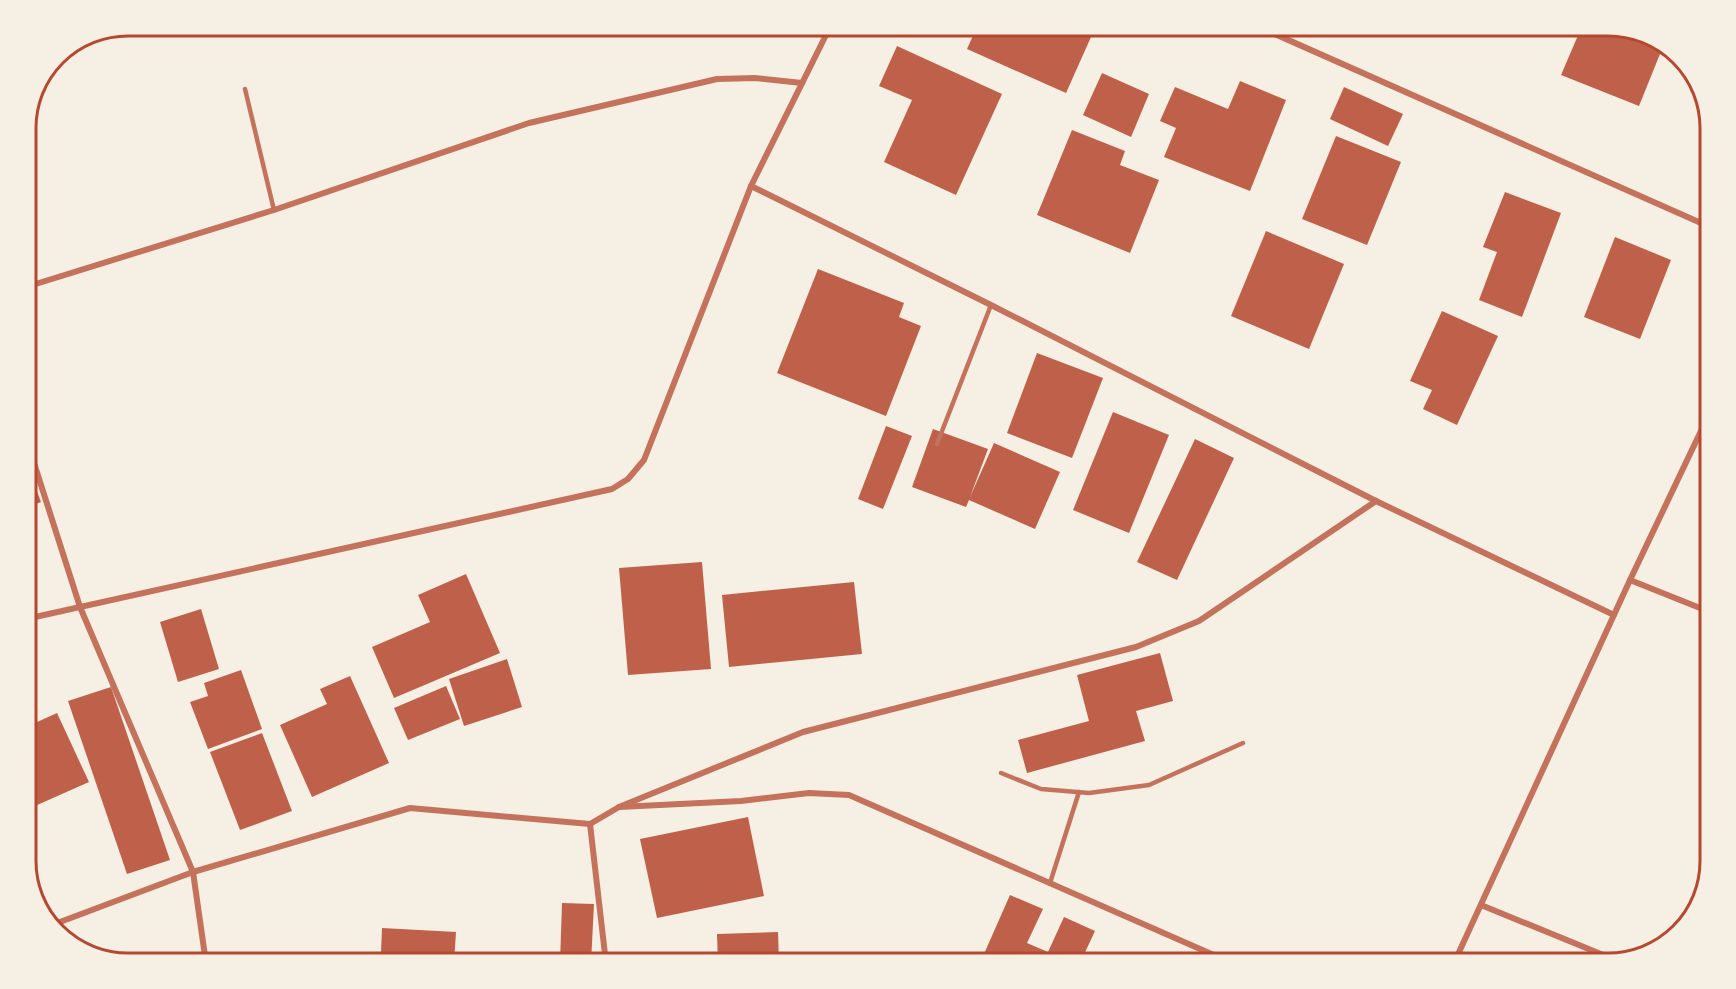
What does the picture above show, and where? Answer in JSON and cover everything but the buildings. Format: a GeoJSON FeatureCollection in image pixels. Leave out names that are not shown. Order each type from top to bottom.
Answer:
{"type":"FeatureCollection","features":[{"type":"Feature","properties":{"kind":"street"},"geometry":{"type":"LineString","coordinates":[[36,617],[612,489],[628,479],[644,460],[751,186],[826,36]]}},
{"type":"Feature","properties":{"kind":"street"},"geometry":{"type":"LineString","coordinates":[[1279,36],[1700,223]]}},
{"type":"Feature","properties":{"kind":"street"},"geometry":{"type":"LineString","coordinates":[[36,284],[274,210],[529,123],[717,79],[755,78],[802,83]]}},
{"type":"Feature","properties":{"kind":"street"},"geometry":{"type":"LineString","coordinates":[[751,186],[1376,501],[1614,615]]}},
{"type":"Feature","properties":{"kind":"street"},"geometry":{"type":"LineString","coordinates":[[1459,953],[1700,433]]}},
{"type":"Feature","properties":{"kind":"street"},"geometry":{"type":"LineString","coordinates":[[36,469],[80,607],[193,872],[205,953]]}},
{"type":"Feature","properties":{"kind":"street"},"geometry":{"type":"LineString","coordinates":[[60,922],[193,872],[410,808],[590,824],[619,807],[803,732],[1136,647],[1199,621],[1376,501]]}},
{"type":"Feature","properties":{"kind":"street"},"geometry":{"type":"LineString","coordinates":[[1630,580],[1700,608]]}},
{"type":"Feature","properties":{"kind":"street"},"geometry":{"type":"LineString","coordinates":[[619,807],[741,801],[810,792],[849,795],[1209,953]]}},
{"type":"Feature","properties":{"kind":"street"},"geometry":{"type":"LineString","coordinates":[[590,824],[605,953]]}},
{"type":"Feature","properties":{"kind":"street"},"geometry":{"type":"LineString","coordinates":[[1481,905],[1598,953]]}},
{"type":"Feature","properties":{"kind":"lane"},"geometry":{"type":"LineString","coordinates":[[245,89],[274,210]]}},
{"type":"Feature","properties":{"kind":"lane"},"geometry":{"type":"LineString","coordinates":[[937,444],[991,305]]}},
{"type":"Feature","properties":{"kind":"lane"},"geometry":{"type":"LineString","coordinates":[[1001,772],[1041,789],[1089,794],[1149,785],[1243,743]]}},
{"type":"Feature","properties":{"kind":"lane"},"geometry":{"type":"LineString","coordinates":[[1050,883],[1078,792]]}}]}
